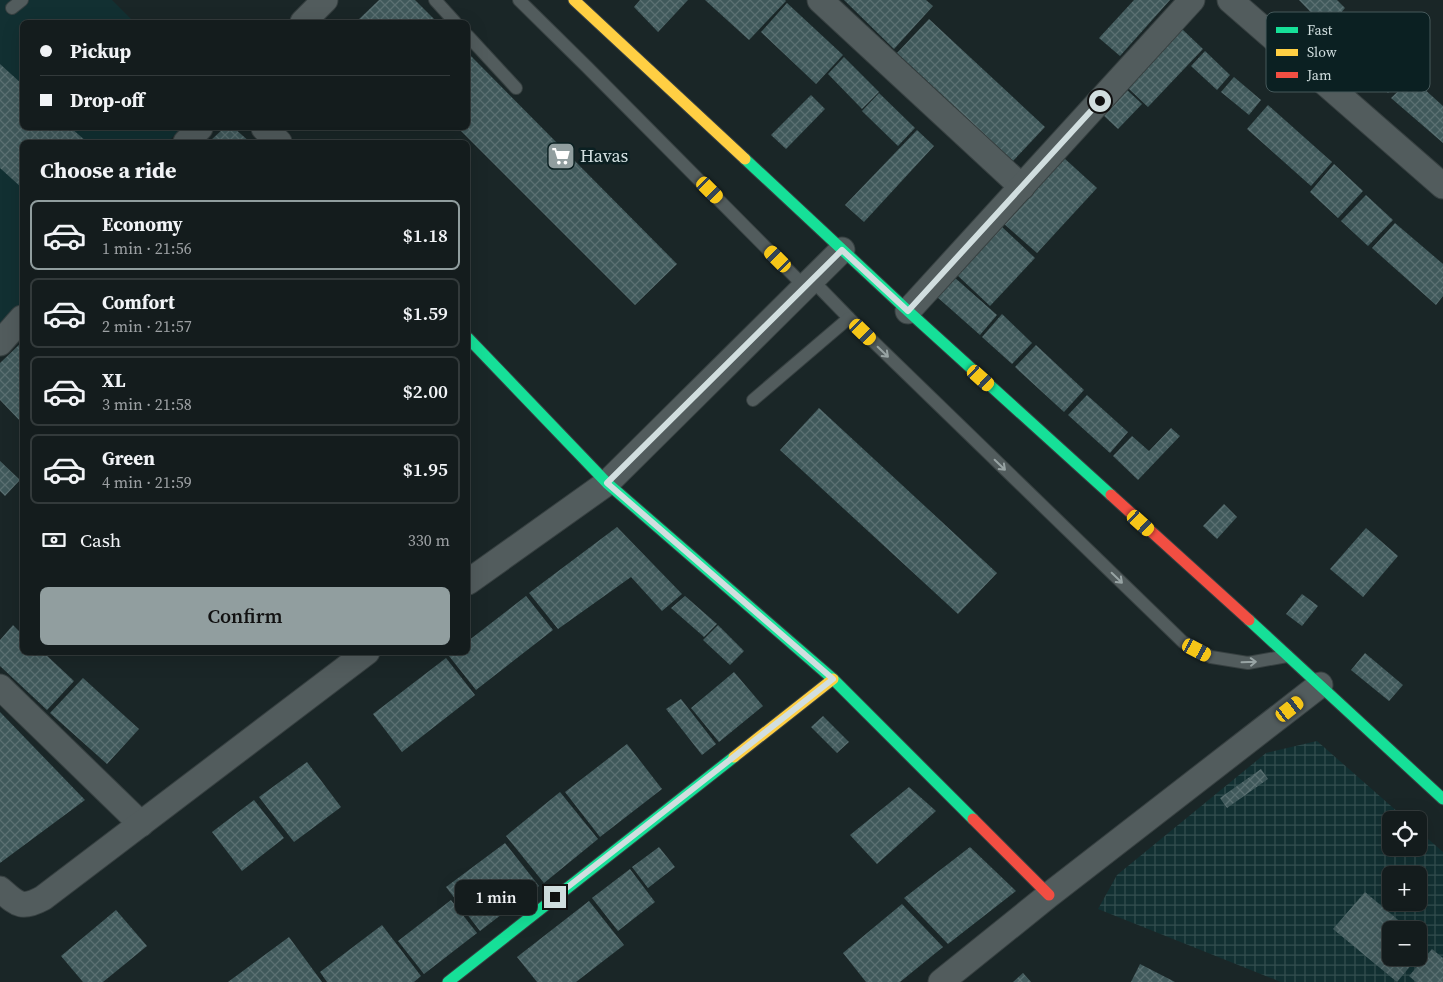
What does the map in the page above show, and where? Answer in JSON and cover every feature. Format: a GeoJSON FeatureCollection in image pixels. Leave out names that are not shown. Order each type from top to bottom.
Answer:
{"type":"FeatureCollection","features":[{"type":"Feature","properties":{"kind":"street"},"geometry":{"type":"LineString","coordinates":[[304,20],[325,0]]}},
{"type":"Feature","properties":{"kind":"street"},"geometry":{"type":"LineString","coordinates":[[574,0],[908,311],[1443,799]]}},
{"type":"Feature","properties":{"kind":"street"},"geometry":{"type":"LineString","coordinates":[[820,0],[1022,187]]}},
{"type":"Feature","properties":{"kind":"street"},"geometry":{"type":"LineString","coordinates":[[908,311],[1192,0]]}},
{"type":"Feature","properties":{"kind":"street"},"geometry":{"type":"LineString","coordinates":[[1230,0],[1266,31]]}},
{"type":"Feature","properties":{"kind":"street"},"geometry":{"type":"LineString","coordinates":[[1335,92],[1443,186]]}},
{"type":"Feature","properties":{"kind":"street"},"geometry":{"type":"LineString","coordinates":[[188,140],[198,130]]}},
{"type":"Feature","properties":{"kind":"street"},"geometry":{"type":"LineString","coordinates":[[266,130],[277,140]]}},
{"type":"Feature","properties":{"kind":"street"},"geometry":{"type":"LineString","coordinates":[[470,581],[607,483],[842,250]]}},
{"type":"Feature","properties":{"kind":"street"},"geometry":{"type":"LineString","coordinates":[[0,342],[20,320]]}},
{"type":"Feature","properties":{"kind":"street"},"geometry":{"type":"LineString","coordinates":[[470,340],[607,483],[833,679],[1049,895]]}},
{"type":"Feature","properties":{"kind":"street"},"geometry":{"type":"LineString","coordinates":[[0,889],[17,904],[31,905],[43,898],[141,824],[339,660],[356,655]]}},
{"type":"Feature","properties":{"kind":"street"},"geometry":{"type":"LineString","coordinates":[[448,982],[833,679]]}},
{"type":"Feature","properties":{"kind":"street"},"geometry":{"type":"LineString","coordinates":[[941,982],[1049,895],[1320,685]]}},
{"type":"Feature","properties":{"kind":"street"},"geometry":{"type":"LineString","coordinates":[[0,687],[141,824]]}},
{"type":"Feature","properties":{"kind":"lane"},"geometry":{"type":"LineString","coordinates":[[435,0],[454,20]]}},
{"type":"Feature","properties":{"kind":"lane"},"geometry":{"type":"LineString","coordinates":[[519,0],[808,283],[849,318],[1183,642],[1211,657],[1248,663],[1287,656]]}},
{"type":"Feature","properties":{"kind":"lane"},"geometry":{"type":"LineString","coordinates":[[470,38],[516,88]]}},
{"type":"Feature","properties":{"kind":"lane"},"geometry":{"type":"LineString","coordinates":[[753,400],[849,318]]}},
{"type":"Feature","properties":{"kind":"shaded area"},"geometry":{"type":"Polygon","coordinates":[[[0,0],[112,0],[132,20],[20,20],[20,130],[179,130],[170,140],[20,140],[20,304],[0,326],[0,0]]]}},
{"type":"Feature","properties":{"kind":"shaded area"},"geometry":{"type":"Polygon","coordinates":[[[1317,741],[1397,811],[1382,811],[1382,856],[1427,856],[1427,838],[1443,852],[1443,982],[1281,982],[1098,909],[1117,875],[1266,753],[1317,741]]]}},
{"type":"Feature","properties":{"kind":"building"},"geometry":{"type":"Polygon","coordinates":[[[379,0],[415,0],[435,20],[358,20],[379,0]]]}},
{"type":"Feature","properties":{"kind":"building"},"geometry":{"type":"Polygon","coordinates":[[[640,0],[688,0],[658,32],[634,7],[640,0]]]}},
{"type":"Feature","properties":{"kind":"building"},"geometry":{"type":"Polygon","coordinates":[[[705,0],[785,0],[786,1],[749,40],[705,0]]]}},
{"type":"Feature","properties":{"kind":"building"},"geometry":{"type":"Polygon","coordinates":[[[844,0],[926,0],[933,6],[894,49],[844,0]]]}},
{"type":"Feature","properties":{"kind":"building"},"geometry":{"type":"Polygon","coordinates":[[[1134,0],[1170,0],[1120,56],[1099,38],[1134,0]]]}},
{"type":"Feature","properties":{"kind":"building"},"geometry":{"type":"Polygon","coordinates":[[[1299,0],[1337,0],[1345,8],[1342,12],[1311,12],[1299,0]]]}},
{"type":"Feature","properties":{"kind":"building"},"geometry":{"type":"Polygon","coordinates":[[[787,3],[843,55],[816,84],[761,32],[787,3]]]}},
{"type":"Feature","properties":{"kind":"building"},"geometry":{"type":"Polygon","coordinates":[[[929,19],[1045,127],[1013,161],[897,53],[929,19]]]}},
{"type":"Feature","properties":{"kind":"building"},"geometry":{"type":"Polygon","coordinates":[[[1182,29],[1203,49],[1148,107],[1127,87],[1182,29]]]}},
{"type":"Feature","properties":{"kind":"building"},"geometry":{"type":"Polygon","coordinates":[[[1205,51],[1230,75],[1217,90],[1191,66],[1205,51]]]}},
{"type":"Feature","properties":{"kind":"building"},"geometry":{"type":"Polygon","coordinates":[[[470,55],[677,264],[635,305],[460,130],[470,130],[470,55]]]}},
{"type":"Feature","properties":{"kind":"building"},"geometry":{"type":"Polygon","coordinates":[[[844,57],[879,92],[862,109],[828,74],[844,57]]]}},
{"type":"Feature","properties":{"kind":"building"},"geometry":{"type":"Polygon","coordinates":[[[0,64],[20,82],[20,130],[73,130],[85,140],[20,140],[20,186],[0,168],[0,64]]]}},
{"type":"Feature","properties":{"kind":"building"},"geometry":{"type":"Polygon","coordinates":[[[1234,77],[1261,100],[1249,115],[1221,92],[1234,77]]]}},
{"type":"Feature","properties":{"kind":"building"},"geometry":{"type":"Polygon","coordinates":[[[1126,89],[1142,104],[1118,129],[1102,114],[1126,89]]]}},
{"type":"Feature","properties":{"kind":"building"},"geometry":{"type":"Polygon","coordinates":[[[1397,92],[1428,92],[1443,106],[1443,143],[1391,98],[1397,92]]]}},
{"type":"Feature","properties":{"kind":"building"},"geometry":{"type":"Polygon","coordinates":[[[879,93],[915,128],[898,146],[862,111],[879,93]]]}},
{"type":"Feature","properties":{"kind":"building"},"geometry":{"type":"Polygon","coordinates":[[[811,95],[825,109],[786,149],[771,135],[811,95]]]}},
{"type":"Feature","properties":{"kind":"building"},"geometry":{"type":"Polygon","coordinates":[[[1268,105],[1332,162],[1311,186],[1247,129],[1268,105]]]}},
{"type":"Feature","properties":{"kind":"building"},"geometry":{"type":"Polygon","coordinates":[[[222,130],[236,130],[248,140],[211,140],[222,130]]]}},
{"type":"Feature","properties":{"kind":"building"},"geometry":{"type":"Polygon","coordinates":[[[917,130],[934,146],[864,222],[845,205],[917,130]]]}},
{"type":"Feature","properties":{"kind":"building"},"geometry":{"type":"Polygon","coordinates":[[[1064,158],[1097,188],[1037,253],[1003,223],[1064,158]]]}},
{"type":"Feature","properties":{"kind":"building"},"geometry":{"type":"Polygon","coordinates":[[[1334,164],[1363,191],[1338,218],[1310,192],[1334,164]]]}},
{"type":"Feature","properties":{"kind":"building"},"geometry":{"type":"Polygon","coordinates":[[[1366,195],[1393,220],[1368,246],[1341,221],[1366,195]]]}},
{"type":"Feature","properties":{"kind":"building"},"geometry":{"type":"Polygon","coordinates":[[[1395,223],[1443,264],[1443,296],[1436,305],[1372,248],[1395,223]]]}},
{"type":"Feature","properties":{"kind":"building"},"geometry":{"type":"Polygon","coordinates":[[[1001,226],[1035,258],[990,306],[956,274],[1001,226]]]}},
{"type":"Feature","properties":{"kind":"building"},"geometry":{"type":"Polygon","coordinates":[[[954,277],[997,315],[980,335],[936,296],[954,277]]]}},
{"type":"Feature","properties":{"kind":"building"},"geometry":{"type":"Polygon","coordinates":[[[1002,314],[1032,343],[1012,364],[982,337],[1002,314]]]}},
{"type":"Feature","properties":{"kind":"building"},"geometry":{"type":"Polygon","coordinates":[[[20,344],[20,421],[0,400],[0,363],[20,344]]]}},
{"type":"Feature","properties":{"kind":"building"},"geometry":{"type":"Polygon","coordinates":[[[1036,345],[1084,390],[1064,412],[1015,367],[1036,345]]]}},
{"type":"Feature","properties":{"kind":"building"},"geometry":{"type":"Polygon","coordinates":[[[1087,395],[1128,432],[1110,453],[1068,415],[1087,395]]]}},
{"type":"Feature","properties":{"kind":"building"},"geometry":{"type":"Polygon","coordinates":[[[819,408],[997,573],[958,614],[780,450],[819,408]]]}},
{"type":"Feature","properties":{"kind":"building"},"geometry":{"type":"Polygon","coordinates":[[[1171,428],[1180,436],[1138,480],[1113,456],[1132,436],[1149,451],[1171,428]]]}},
{"type":"Feature","properties":{"kind":"building"},"geometry":{"type":"Polygon","coordinates":[[[0,461],[20,480],[5,496],[0,491],[0,461]]]}},
{"type":"Feature","properties":{"kind":"building"},"geometry":{"type":"Polygon","coordinates":[[[1224,504],[1237,517],[1217,539],[1203,526],[1224,504]]]}},
{"type":"Feature","properties":{"kind":"building"},"geometry":{"type":"Polygon","coordinates":[[[617,527],[682,594],[662,611],[631,577],[558,629],[529,593],[617,527]]]}},
{"type":"Feature","properties":{"kind":"building"},"geometry":{"type":"Polygon","coordinates":[[[1366,528],[1398,556],[1363,597],[1330,569],[1366,528]]]}},
{"type":"Feature","properties":{"kind":"building"},"geometry":{"type":"Polygon","coordinates":[[[1302,594],[1318,606],[1302,626],[1286,614],[1302,594]]]}},
{"type":"Feature","properties":{"kind":"building"},"geometry":{"type":"Polygon","coordinates":[[[526,596],[553,630],[476,690],[449,656],[470,655],[470,639],[526,596]]]}},
{"type":"Feature","properties":{"kind":"building"},"geometry":{"type":"Polygon","coordinates":[[[685,596],[717,624],[704,637],[671,608],[685,596]]]}},
{"type":"Feature","properties":{"kind":"building"},"geometry":{"type":"Polygon","coordinates":[[[13,625],[20,632],[20,655],[46,655],[74,681],[47,710],[0,666],[0,640],[13,625]]]}},
{"type":"Feature","properties":{"kind":"building"},"geometry":{"type":"Polygon","coordinates":[[[718,625],[744,651],[730,665],[703,640],[718,625]]]}},
{"type":"Feature","properties":{"kind":"building"},"geometry":{"type":"Polygon","coordinates":[[[1365,653],[1403,685],[1389,701],[1351,670],[1365,653]]]}},
{"type":"Feature","properties":{"kind":"building"},"geometry":{"type":"Polygon","coordinates":[[[446,658],[475,695],[402,752],[373,714],[446,658]]]}},
{"type":"Feature","properties":{"kind":"building"},"geometry":{"type":"Polygon","coordinates":[[[734,672],[763,706],[719,742],[691,708],[734,672]]]}},
{"type":"Feature","properties":{"kind":"building"},"geometry":{"type":"Polygon","coordinates":[[[83,678],[139,729],[107,764],[50,713],[83,678]]]}},
{"type":"Feature","properties":{"kind":"building"},"geometry":{"type":"Polygon","coordinates":[[[681,699],[716,744],[702,755],[666,709],[681,699]]]}},
{"type":"Feature","properties":{"kind":"building"},"geometry":{"type":"Polygon","coordinates":[[[0,712],[85,800],[0,863],[0,712]]]}},
{"type":"Feature","properties":{"kind":"building"},"geometry":{"type":"Polygon","coordinates":[[[823,716],[849,742],[837,753],[811,727],[823,716]]]}},
{"type":"Feature","properties":{"kind":"building"},"geometry":{"type":"Polygon","coordinates":[[[627,744],[662,789],[600,837],[565,792],[627,744]]]}},
{"type":"Feature","properties":{"kind":"building"},"geometry":{"type":"Polygon","coordinates":[[[307,762],[341,807],[294,842],[259,797],[307,762]]]}},
{"type":"Feature","properties":{"kind":"building"},"geometry":{"type":"Polygon","coordinates":[[[1261,769],[1268,779],[1227,808],[1220,798],[1261,769]]]}},
{"type":"Feature","properties":{"kind":"building"},"geometry":{"type":"Polygon","coordinates":[[[909,787],[936,811],[877,864],[850,835],[909,787]]]}},
{"type":"Feature","properties":{"kind":"building"},"geometry":{"type":"Polygon","coordinates":[[[560,792],[598,839],[544,883],[506,836],[560,792]]]}},
{"type":"Feature","properties":{"kind":"building"},"geometry":{"type":"Polygon","coordinates":[[[254,800],[284,838],[242,871],[212,832],[254,800]]]}},
{"type":"Feature","properties":{"kind":"building"},"geometry":{"type":"Polygon","coordinates":[[[505,843],[539,886],[480,931],[446,887],[505,843]]]}},
{"type":"Feature","properties":{"kind":"building"},"geometry":{"type":"Polygon","coordinates":[[[659,847],[675,867],[648,888],[632,867],[659,847]]]}},
{"type":"Feature","properties":{"kind":"building"},"geometry":{"type":"Polygon","coordinates":[[[970,847],[1016,891],[948,944],[904,898],[970,847]]]}},
{"type":"Feature","properties":{"kind":"building"},"geometry":{"type":"Polygon","coordinates":[[[630,869],[655,902],[618,931],[592,898],[630,869]]]}},
{"type":"Feature","properties":{"kind":"building"},"geometry":{"type":"Polygon","coordinates":[[[1365,892],[1382,906],[1382,911],[1388,911],[1399,921],[1382,921],[1382,966],[1410,966],[1397,982],[1333,929],[1365,892]]]}},
{"type":"Feature","properties":{"kind":"building"},"geometry":{"type":"Polygon","coordinates":[[[451,900],[477,933],[424,974],[398,941],[451,900]]]}},
{"type":"Feature","properties":{"kind":"building"},"geometry":{"type":"Polygon","coordinates":[[[589,901],[624,945],[576,982],[537,982],[517,957],[589,901]]]}},
{"type":"Feature","properties":{"kind":"building"},"geometry":{"type":"Polygon","coordinates":[[[902,904],[943,947],[900,982],[866,982],[843,953],[902,904]]]}},
{"type":"Feature","properties":{"kind":"building"},"geometry":{"type":"Polygon","coordinates":[[[116,910],[147,946],[103,982],[83,982],[61,956],[116,910]]]}},
{"type":"Feature","properties":{"kind":"building"},"geometry":{"type":"Polygon","coordinates":[[[382,925],[421,976],[414,982],[327,982],[320,972],[382,925]]]}},
{"type":"Feature","properties":{"kind":"building"},"geometry":{"type":"Polygon","coordinates":[[[289,937],[322,982],[228,982],[289,937]]]}},
{"type":"Feature","properties":{"kind":"building"},"geometry":{"type":"Polygon","coordinates":[[[1432,949],[1443,958],[1443,982],[1416,982],[1409,976],[1418,966],[1427,966],[1427,955],[1432,949]]]}},
{"type":"Feature","properties":{"kind":"building"},"geometry":{"type":"Polygon","coordinates":[[[1140,964],[1175,982],[1131,982],[1140,964]]]}},
{"type":"Feature","properties":{"kind":"building"},"geometry":{"type":"Polygon","coordinates":[[[1023,973],[1031,982],[1013,982],[1023,973]]]}},
{"type":"Feature","properties":{"kind":"traffic: fast"},"geometry":{"type":"LineString","coordinates":[[745,159],[908,311],[1111,495]]}},
{"type":"Feature","properties":{"kind":"traffic: fast"},"geometry":{"type":"LineString","coordinates":[[470,340],[607,483],[833,679],[973,819]]}},
{"type":"Feature","properties":{"kind":"traffic: fast"},"geometry":{"type":"LineString","coordinates":[[1249,620],[1443,799]]}},
{"type":"Feature","properties":{"kind":"traffic: fast"},"geometry":{"type":"LineString","coordinates":[[448,982],[734,757]]}},
{"type":"Feature","properties":{"kind":"traffic: slow"},"geometry":{"type":"LineString","coordinates":[[574,0],[745,159]]}},
{"type":"Feature","properties":{"kind":"traffic: slow"},"geometry":{"type":"LineString","coordinates":[[734,757],[833,679]]}},
{"type":"Feature","properties":{"kind":"traffic: jam"},"geometry":{"type":"LineString","coordinates":[[1111,495],[1249,620]]}},
{"type":"Feature","properties":{"kind":"traffic: jam"},"geometry":{"type":"LineString","coordinates":[[973,819],[1049,895]]}},
{"type":"Feature","properties":{"kind":"place","name":"Havas"},"geometry":{"type":"Point","coordinates":[561,156]}},
{"type":"Feature","properties":{"kind":"route"},"geometry":{"type":"LineString","coordinates":[[555,897],[833,679],[607,483],[842,250],[908,311],[1100,101]]}}]}
